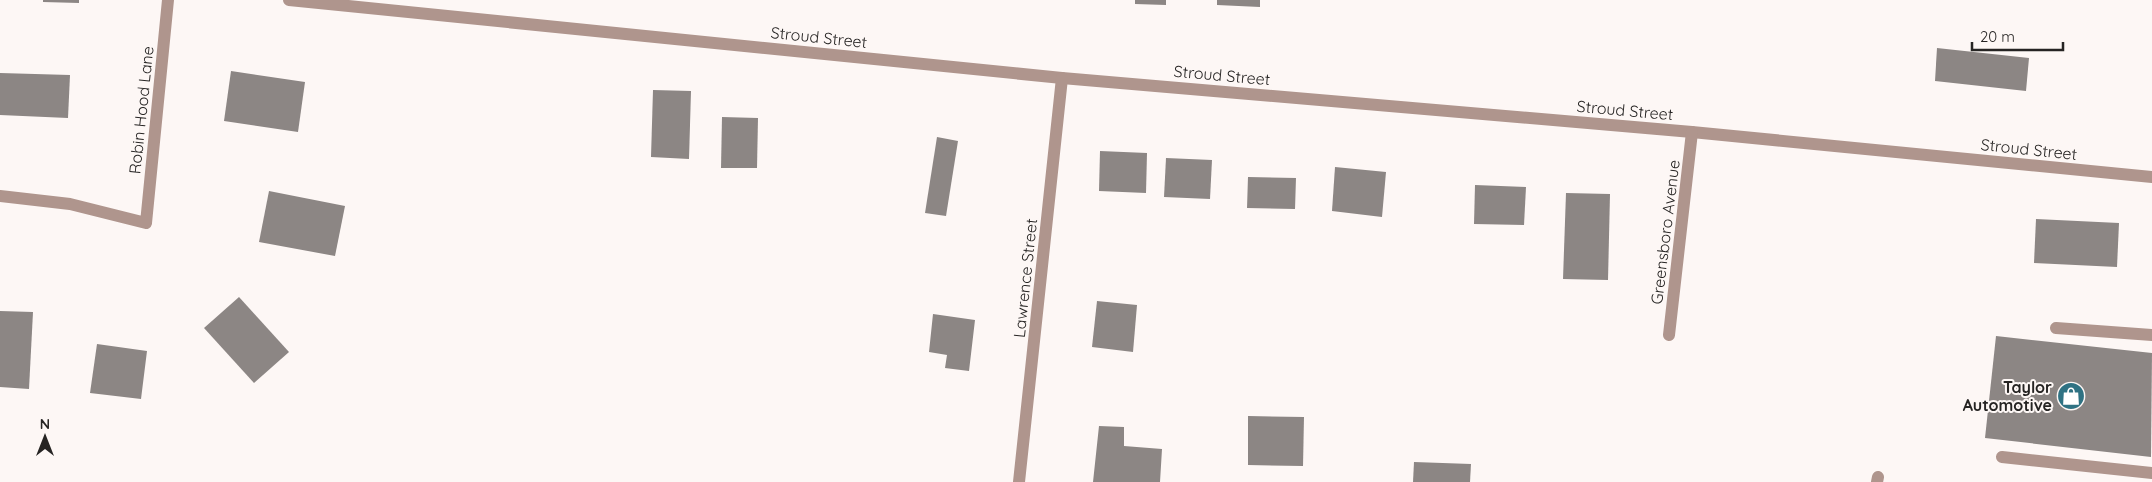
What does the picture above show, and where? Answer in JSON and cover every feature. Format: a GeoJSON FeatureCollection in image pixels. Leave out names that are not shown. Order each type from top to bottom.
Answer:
{"type":"FeatureCollection","features":[{"type":"Feature","properties":{"kind":"street","name":"Robin Hood Lane"},"geometry":{"type":"LineString","coordinates":[[0,196],[70,204],[146,223],[168,0]]}},
{"type":"Feature","properties":{"kind":"street","name":"Stroud Street"},"geometry":{"type":"LineString","coordinates":[[290,0],[1062,78],[1692,132],[2152,177]]}},
{"type":"Feature","properties":{"kind":"street","name":"Lawrence Street"},"geometry":{"type":"LineString","coordinates":[[1019,482],[1062,78]]}},
{"type":"Feature","properties":{"kind":"street","name":"Greensboro Avenue"},"geometry":{"type":"LineString","coordinates":[[1669,335],[1692,132]]}},
{"type":"Feature","properties":{"kind":"street"},"geometry":{"type":"LineString","coordinates":[[2056,328],[2152,335]]}},
{"type":"Feature","properties":{"kind":"street"},"geometry":{"type":"LineString","coordinates":[[2002,457],[2152,473]]}},
{"type":"Feature","properties":{"kind":"building"},"geometry":{"type":"Polygon","coordinates":[[[43,0],[79,0],[79,3],[43,2],[43,0]]]}},
{"type":"Feature","properties":{"kind":"building"},"geometry":{"type":"Polygon","coordinates":[[[1135,0],[1166,0],[1166,5],[1135,4],[1135,0]]]}},
{"type":"Feature","properties":{"kind":"building"},"geometry":{"type":"Polygon","coordinates":[[[1217,0],[1260,0],[1260,7],[1217,5],[1217,0]]]}},
{"type":"Feature","properties":{"kind":"building"},"geometry":{"type":"Polygon","coordinates":[[[1937,48],[2029,58],[2026,91],[1935,81],[1937,48]]]}},
{"type":"Feature","properties":{"kind":"building"},"geometry":{"type":"Polygon","coordinates":[[[231,71],[305,82],[298,132],[224,121],[231,71]]]}},
{"type":"Feature","properties":{"kind":"building"},"geometry":{"type":"Polygon","coordinates":[[[0,73],[70,75],[68,118],[0,115],[0,73]]]}},
{"type":"Feature","properties":{"kind":"building"},"geometry":{"type":"Polygon","coordinates":[[[653,90],[691,91],[689,159],[651,157],[653,90]]]}},
{"type":"Feature","properties":{"kind":"building"},"geometry":{"type":"Polygon","coordinates":[[[722,117],[758,118],[757,168],[721,168],[722,117]]]}},
{"type":"Feature","properties":{"kind":"building"},"geometry":{"type":"Polygon","coordinates":[[[937,137],[958,141],[946,216],[925,213],[937,137]]]}},
{"type":"Feature","properties":{"kind":"building"},"geometry":{"type":"Polygon","coordinates":[[[1100,151],[1147,153],[1146,193],[1099,191],[1100,151]]]}},
{"type":"Feature","properties":{"kind":"building"},"geometry":{"type":"Polygon","coordinates":[[[1166,158],[1212,160],[1210,199],[1164,197],[1166,158]]]}},
{"type":"Feature","properties":{"kind":"building"},"geometry":{"type":"Polygon","coordinates":[[[1335,167],[1386,172],[1382,217],[1332,211],[1335,167]]]}},
{"type":"Feature","properties":{"kind":"building"},"geometry":{"type":"Polygon","coordinates":[[[1248,177],[1296,178],[1295,209],[1247,208],[1248,177]]]}},
{"type":"Feature","properties":{"kind":"building"},"geometry":{"type":"Polygon","coordinates":[[[1475,185],[1526,187],[1524,225],[1474,224],[1475,185]]]}},
{"type":"Feature","properties":{"kind":"building"},"geometry":{"type":"Polygon","coordinates":[[[269,191],[345,206],[335,256],[259,242],[269,191]]]}},
{"type":"Feature","properties":{"kind":"building"},"geometry":{"type":"Polygon","coordinates":[[[1566,193],[1610,194],[1608,280],[1563,279],[1566,193]]]}},
{"type":"Feature","properties":{"kind":"building"},"geometry":{"type":"Polygon","coordinates":[[[2036,219],[2119,223],[2117,267],[2034,263],[2036,219]]]}},
{"type":"Feature","properties":{"kind":"building"},"geometry":{"type":"Polygon","coordinates":[[[239,297],[289,352],[254,383],[204,328],[239,297]]]}},
{"type":"Feature","properties":{"kind":"building"},"geometry":{"type":"Polygon","coordinates":[[[1097,301],[1137,305],[1133,352],[1092,347],[1097,301]]]}},
{"type":"Feature","properties":{"kind":"building"},"geometry":{"type":"Polygon","coordinates":[[[0,311],[33,312],[29,389],[0,387],[0,311]]]}},
{"type":"Feature","properties":{"kind":"building"},"geometry":{"type":"Polygon","coordinates":[[[933,314],[975,320],[969,371],[945,368],[947,355],[929,352],[933,314]]]}},
{"type":"Feature","properties":{"kind":"building","name":"Taylor Automotive"},"geometry":{"type":"Polygon","coordinates":[[[1996,336],[2152,353],[2151,457],[1985,438],[1996,336]]]}},
{"type":"Feature","properties":{"kind":"building"},"geometry":{"type":"Polygon","coordinates":[[[97,344],[147,351],[141,399],[90,393],[97,344]]]}},
{"type":"Feature","properties":{"kind":"building"},"geometry":{"type":"Polygon","coordinates":[[[1248,416],[1304,417],[1303,466],[1248,465],[1248,416]]]}},
{"type":"Feature","properties":{"kind":"building"},"geometry":{"type":"Polygon","coordinates":[[[1099,426],[1124,427],[1124,446],[1162,449],[1160,482],[1093,482],[1099,426]]]}},
{"type":"Feature","properties":{"kind":"building"},"geometry":{"type":"Polygon","coordinates":[[[1414,462],[1471,464],[1470,482],[1413,482],[1414,462]]]}},
{"type":"Feature","properties":{"kind":"place","name":"Taylor Automotive"},"geometry":{"type":"Point","coordinates":[2071,396]}}]}
